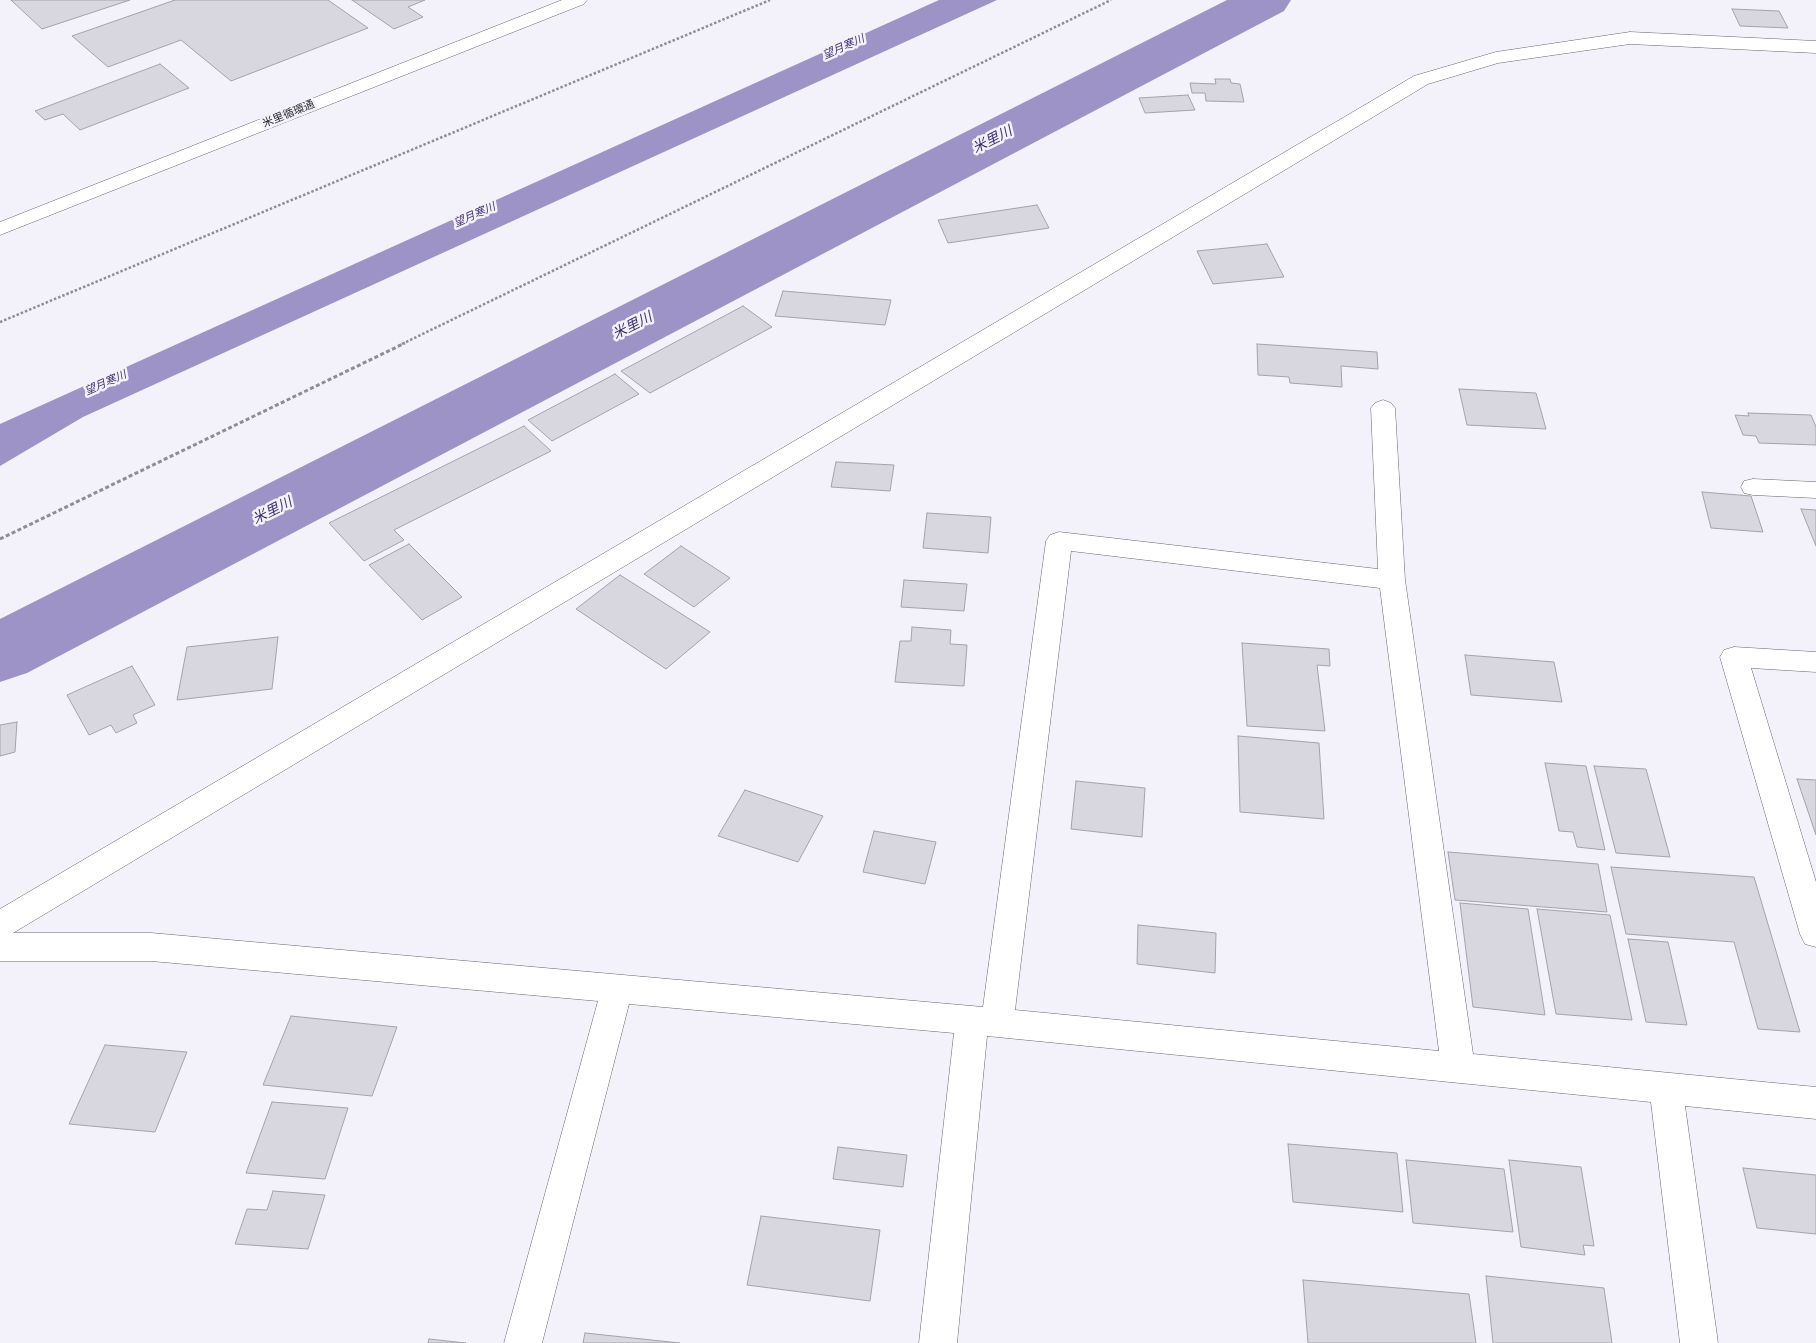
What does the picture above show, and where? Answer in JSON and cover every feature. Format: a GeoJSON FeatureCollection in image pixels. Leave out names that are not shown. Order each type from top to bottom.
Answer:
{"type":"FeatureCollection","features":[{"type":"Feature","properties":{"kind":"street","name":"米里循環通"},"geometry":{"type":"LineString","coordinates":[[0,230],[578,0]]}},
{"type":"Feature","properties":{"kind":"street"},"geometry":{"type":"LineString","coordinates":[[0,925],[1421,80],[1496,58],[1630,38],[1816,47]]}},
{"type":"Feature","properties":{"kind":"street"},"geometry":{"type":"LineString","coordinates":[[1383,408],[1392,580],[1458,1068]]}},
{"type":"Feature","properties":{"kind":"street"},"geometry":{"type":"LineString","coordinates":[[1752,487],[1816,490]]}},
{"type":"Feature","properties":{"kind":"street"},"geometry":{"type":"LineString","coordinates":[[938,1343],[984,1021],[1059,541],[1392,580]]}},
{"type":"Feature","properties":{"kind":"street"},"geometry":{"type":"LineString","coordinates":[[1816,662],[1734,657],[1816,934]]}},
{"type":"Feature","properties":{"kind":"street"},"geometry":{"type":"LineString","coordinates":[[0,947],[151,947],[984,1021],[1666,1089],[1816,1102]]}},
{"type":"Feature","properties":{"kind":"street"},"geometry":{"type":"LineString","coordinates":[[524,1343],[617,988]]}},
{"type":"Feature","properties":{"kind":"street"},"geometry":{"type":"LineString","coordinates":[[1666,1089],[1699,1343]]}},
{"type":"Feature","properties":{"kind":"path"},"geometry":{"type":"LineString","coordinates":[[0,322],[770,0]]}},
{"type":"Feature","properties":{"kind":"path"},"geometry":{"type":"LineString","coordinates":[[0,538],[1111,0]]}},
{"type":"Feature","properties":{"kind":"water","name":"望月寒川"},"geometry":{"type":"Polygon","coordinates":[[[939,0],[997,0],[83,417],[0,466],[0,424],[939,0]]]}},
{"type":"Feature","properties":{"kind":"building"},"geometry":{"type":"Polygon","coordinates":[[[11,0],[130,0],[42,29],[11,0]]]}},
{"type":"Feature","properties":{"kind":"building"},"geometry":{"type":"Polygon","coordinates":[[[175,0],[328,0],[368,28],[231,81],[181,40],[108,67],[72,36],[175,0]]]}},
{"type":"Feature","properties":{"kind":"building"},"geometry":{"type":"Polygon","coordinates":[[[352,0],[425,0],[408,7],[423,17],[394,29],[352,0]]]}},
{"type":"Feature","properties":{"kind":"building"},"geometry":{"type":"Polygon","coordinates":[[[1732,9],[1779,11],[1788,28],[1740,26],[1732,9]]]}},
{"type":"Feature","properties":{"kind":"building"},"geometry":{"type":"Polygon","coordinates":[[[160,64],[189,88],[80,130],[63,114],[45,120],[35,111],[160,64]]]}},
{"type":"Feature","properties":{"kind":"building"},"geometry":{"type":"Polygon","coordinates":[[[1215,79],[1230,79],[1231,83],[1240,84],[1244,102],[1206,101],[1205,93],[1192,93],[1190,83],[1216,84],[1215,79]]]}},
{"type":"Feature","properties":{"kind":"building"},"geometry":{"type":"Polygon","coordinates":[[[1188,95],[1195,110],[1145,113],[1139,98],[1188,95]]]}},
{"type":"Feature","properties":{"kind":"building"},"geometry":{"type":"Polygon","coordinates":[[[1037,205],[1049,228],[948,243],[938,220],[1037,205]]]}},
{"type":"Feature","properties":{"kind":"building"},"geometry":{"type":"Polygon","coordinates":[[[1267,244],[1284,277],[1213,284],[1197,251],[1267,244]]]}},
{"type":"Feature","properties":{"kind":"building"},"geometry":{"type":"Polygon","coordinates":[[[783,291],[891,300],[885,325],[775,316],[783,291]]]}},
{"type":"Feature","properties":{"kind":"building"},"geometry":{"type":"Polygon","coordinates":[[[743,306],[772,327],[650,393],[621,371],[743,306]]]}},
{"type":"Feature","properties":{"kind":"building"},"geometry":{"type":"Polygon","coordinates":[[[1257,344],[1377,352],[1378,369],[1341,366],[1342,387],[1290,383],[1289,377],[1258,375],[1257,344]]]}},
{"type":"Feature","properties":{"kind":"building"},"geometry":{"type":"Polygon","coordinates":[[[615,374],[639,394],[552,441],[528,420],[615,374]]]}},
{"type":"Feature","properties":{"kind":"building"},"geometry":{"type":"Polygon","coordinates":[[[1459,389],[1536,393],[1546,429],[1467,425],[1459,389]]]}},
{"type":"Feature","properties":{"kind":"building"},"geometry":{"type":"Polygon","coordinates":[[[1748,413],[1811,415],[1816,427],[1816,445],[1759,443],[1756,436],[1743,435],[1735,415],[1749,416],[1748,413]]]}},
{"type":"Feature","properties":{"kind":"building"},"geometry":{"type":"Polygon","coordinates":[[[524,426],[551,451],[394,530],[404,540],[364,561],[329,523],[524,426]]]}},
{"type":"Feature","properties":{"kind":"building"},"geometry":{"type":"Polygon","coordinates":[[[836,462],[894,465],[890,491],[831,487],[836,462]]]}},
{"type":"Feature","properties":{"kind":"building"},"geometry":{"type":"Polygon","coordinates":[[[1702,492],[1751,496],[1763,532],[1711,528],[1702,492]]]}},
{"type":"Feature","properties":{"kind":"building"},"geometry":{"type":"Polygon","coordinates":[[[1801,509],[1816,510],[1816,546],[1801,509]]]}},
{"type":"Feature","properties":{"kind":"building"},"geometry":{"type":"Polygon","coordinates":[[[927,513],[991,517],[988,553],[923,548],[927,513]]]}},
{"type":"Feature","properties":{"kind":"building"},"geometry":{"type":"Polygon","coordinates":[[[409,544],[462,597],[422,620],[369,565],[409,544]]]}},
{"type":"Feature","properties":{"kind":"building"},"geometry":{"type":"Polygon","coordinates":[[[681,546],[730,578],[694,607],[644,574],[681,546]]]}},
{"type":"Feature","properties":{"kind":"building"},"geometry":{"type":"Polygon","coordinates":[[[620,575],[710,632],[666,669],[576,609],[620,575]]]}},
{"type":"Feature","properties":{"kind":"building"},"geometry":{"type":"Polygon","coordinates":[[[904,580],[967,584],[964,611],[901,607],[904,580]]]}},
{"type":"Feature","properties":{"kind":"building"},"geometry":{"type":"Polygon","coordinates":[[[912,627],[951,630],[950,644],[967,645],[964,686],[895,682],[900,641],[911,641],[912,627]]]}},
{"type":"Feature","properties":{"kind":"building"},"geometry":{"type":"Polygon","coordinates":[[[278,637],[272,689],[177,700],[187,647],[278,637]]]}},
{"type":"Feature","properties":{"kind":"building"},"geometry":{"type":"Polygon","coordinates":[[[1242,643],[1329,649],[1330,666],[1317,665],[1325,731],[1247,726],[1242,643]]]}},
{"type":"Feature","properties":{"kind":"building"},"geometry":{"type":"Polygon","coordinates":[[[1465,655],[1554,662],[1562,702],[1471,695],[1465,655]]]}},
{"type":"Feature","properties":{"kind":"building"},"geometry":{"type":"Polygon","coordinates":[[[132,666],[155,705],[133,715],[137,723],[116,733],[111,725],[89,735],[67,695],[132,666]]]}},
{"type":"Feature","properties":{"kind":"building"},"geometry":{"type":"Polygon","coordinates":[[[17,722],[15,752],[0,756],[0,725],[17,722]]]}},
{"type":"Feature","properties":{"kind":"building"},"geometry":{"type":"Polygon","coordinates":[[[1238,736],[1319,743],[1324,819],[1240,812],[1238,736]]]}},
{"type":"Feature","properties":{"kind":"building"},"geometry":{"type":"Polygon","coordinates":[[[1545,763],[1586,766],[1605,850],[1577,847],[1573,832],[1559,831],[1545,763]]]}},
{"type":"Feature","properties":{"kind":"building"},"geometry":{"type":"Polygon","coordinates":[[[1594,766],[1646,769],[1670,857],[1616,853],[1594,766]]]}},
{"type":"Feature","properties":{"kind":"building"},"geometry":{"type":"Polygon","coordinates":[[[1797,779],[1816,780],[1816,835],[1797,779]]]}},
{"type":"Feature","properties":{"kind":"building"},"geometry":{"type":"Polygon","coordinates":[[[1076,781],[1145,788],[1142,837],[1071,829],[1076,781]]]}},
{"type":"Feature","properties":{"kind":"building"},"geometry":{"type":"Polygon","coordinates":[[[745,790],[823,816],[798,862],[718,836],[745,790]]]}},
{"type":"Feature","properties":{"kind":"building"},"geometry":{"type":"Polygon","coordinates":[[[874,831],[936,842],[925,884],[863,872],[874,831]]]}},
{"type":"Feature","properties":{"kind":"building"},"geometry":{"type":"Polygon","coordinates":[[[1448,852],[1598,864],[1607,912],[1455,900],[1448,852]]]}},
{"type":"Feature","properties":{"kind":"building"},"geometry":{"type":"Polygon","coordinates":[[[1611,867],[1754,877],[1800,1032],[1758,1029],[1734,942],[1626,934],[1611,867]]]}},
{"type":"Feature","properties":{"kind":"building"},"geometry":{"type":"Polygon","coordinates":[[[1460,903],[1528,909],[1545,1015],[1473,1007],[1460,903]]]}},
{"type":"Feature","properties":{"kind":"building"},"geometry":{"type":"Polygon","coordinates":[[[1537,909],[1610,915],[1632,1020],[1556,1014],[1537,909]]]}},
{"type":"Feature","properties":{"kind":"building"},"geometry":{"type":"Polygon","coordinates":[[[1138,925],[1216,933],[1215,973],[1137,964],[1138,925]]]}},
{"type":"Feature","properties":{"kind":"building"},"geometry":{"type":"Polygon","coordinates":[[[1628,939],[1668,942],[1687,1025],[1646,1022],[1628,939]]]}},
{"type":"Feature","properties":{"kind":"building"},"geometry":{"type":"Polygon","coordinates":[[[291,1016],[397,1027],[372,1096],[263,1085],[291,1016]]]}},
{"type":"Feature","properties":{"kind":"building"},"geometry":{"type":"Polygon","coordinates":[[[105,1045],[187,1052],[155,1132],[69,1124],[105,1045]]]}},
{"type":"Feature","properties":{"kind":"building"},"geometry":{"type":"Polygon","coordinates":[[[272,1102],[348,1108],[325,1179],[246,1173],[272,1102]]]}},
{"type":"Feature","properties":{"kind":"building"},"geometry":{"type":"Polygon","coordinates":[[[1288,1144],[1397,1153],[1403,1212],[1293,1202],[1288,1144]]]}},
{"type":"Feature","properties":{"kind":"building"},"geometry":{"type":"Polygon","coordinates":[[[838,1147],[907,1155],[903,1187],[833,1179],[838,1147]]]}},
{"type":"Feature","properties":{"kind":"building"},"geometry":{"type":"Polygon","coordinates":[[[1406,1160],[1504,1169],[1513,1232],[1413,1223],[1406,1160]]]}},
{"type":"Feature","properties":{"kind":"building"},"geometry":{"type":"Polygon","coordinates":[[[1509,1160],[1581,1167],[1594,1246],[1583,1245],[1585,1255],[1521,1247],[1509,1160]]]}},
{"type":"Feature","properties":{"kind":"building"},"geometry":{"type":"Polygon","coordinates":[[[1743,1168],[1816,1175],[1816,1234],[1757,1228],[1743,1168]]]}},
{"type":"Feature","properties":{"kind":"building"},"geometry":{"type":"Polygon","coordinates":[[[273,1191],[325,1195],[308,1249],[235,1244],[247,1209],[267,1210],[273,1191]]]}},
{"type":"Feature","properties":{"kind":"building"},"geometry":{"type":"Polygon","coordinates":[[[761,1216],[880,1230],[870,1301],[747,1285],[761,1216]]]}},
{"type":"Feature","properties":{"kind":"building"},"geometry":{"type":"Polygon","coordinates":[[[1486,1276],[1604,1288],[1612,1343],[1493,1343],[1486,1276]]]}},
{"type":"Feature","properties":{"kind":"building"},"geometry":{"type":"Polygon","coordinates":[[[1303,1280],[1469,1294],[1476,1343],[1308,1343],[1303,1280]]]}},
{"type":"Feature","properties":{"kind":"building"},"geometry":{"type":"Polygon","coordinates":[[[585,1333],[680,1343],[583,1343],[585,1333]]]}},
{"type":"Feature","properties":{"kind":"building"},"geometry":{"type":"Polygon","coordinates":[[[429,1339],[466,1343],[428,1343],[429,1339]]]}},
{"type":"Feature","properties":{"kind":"waterway","name":"米里川"},"geometry":{"type":"LineString","coordinates":[[0,653],[1266,0]]}}]}
